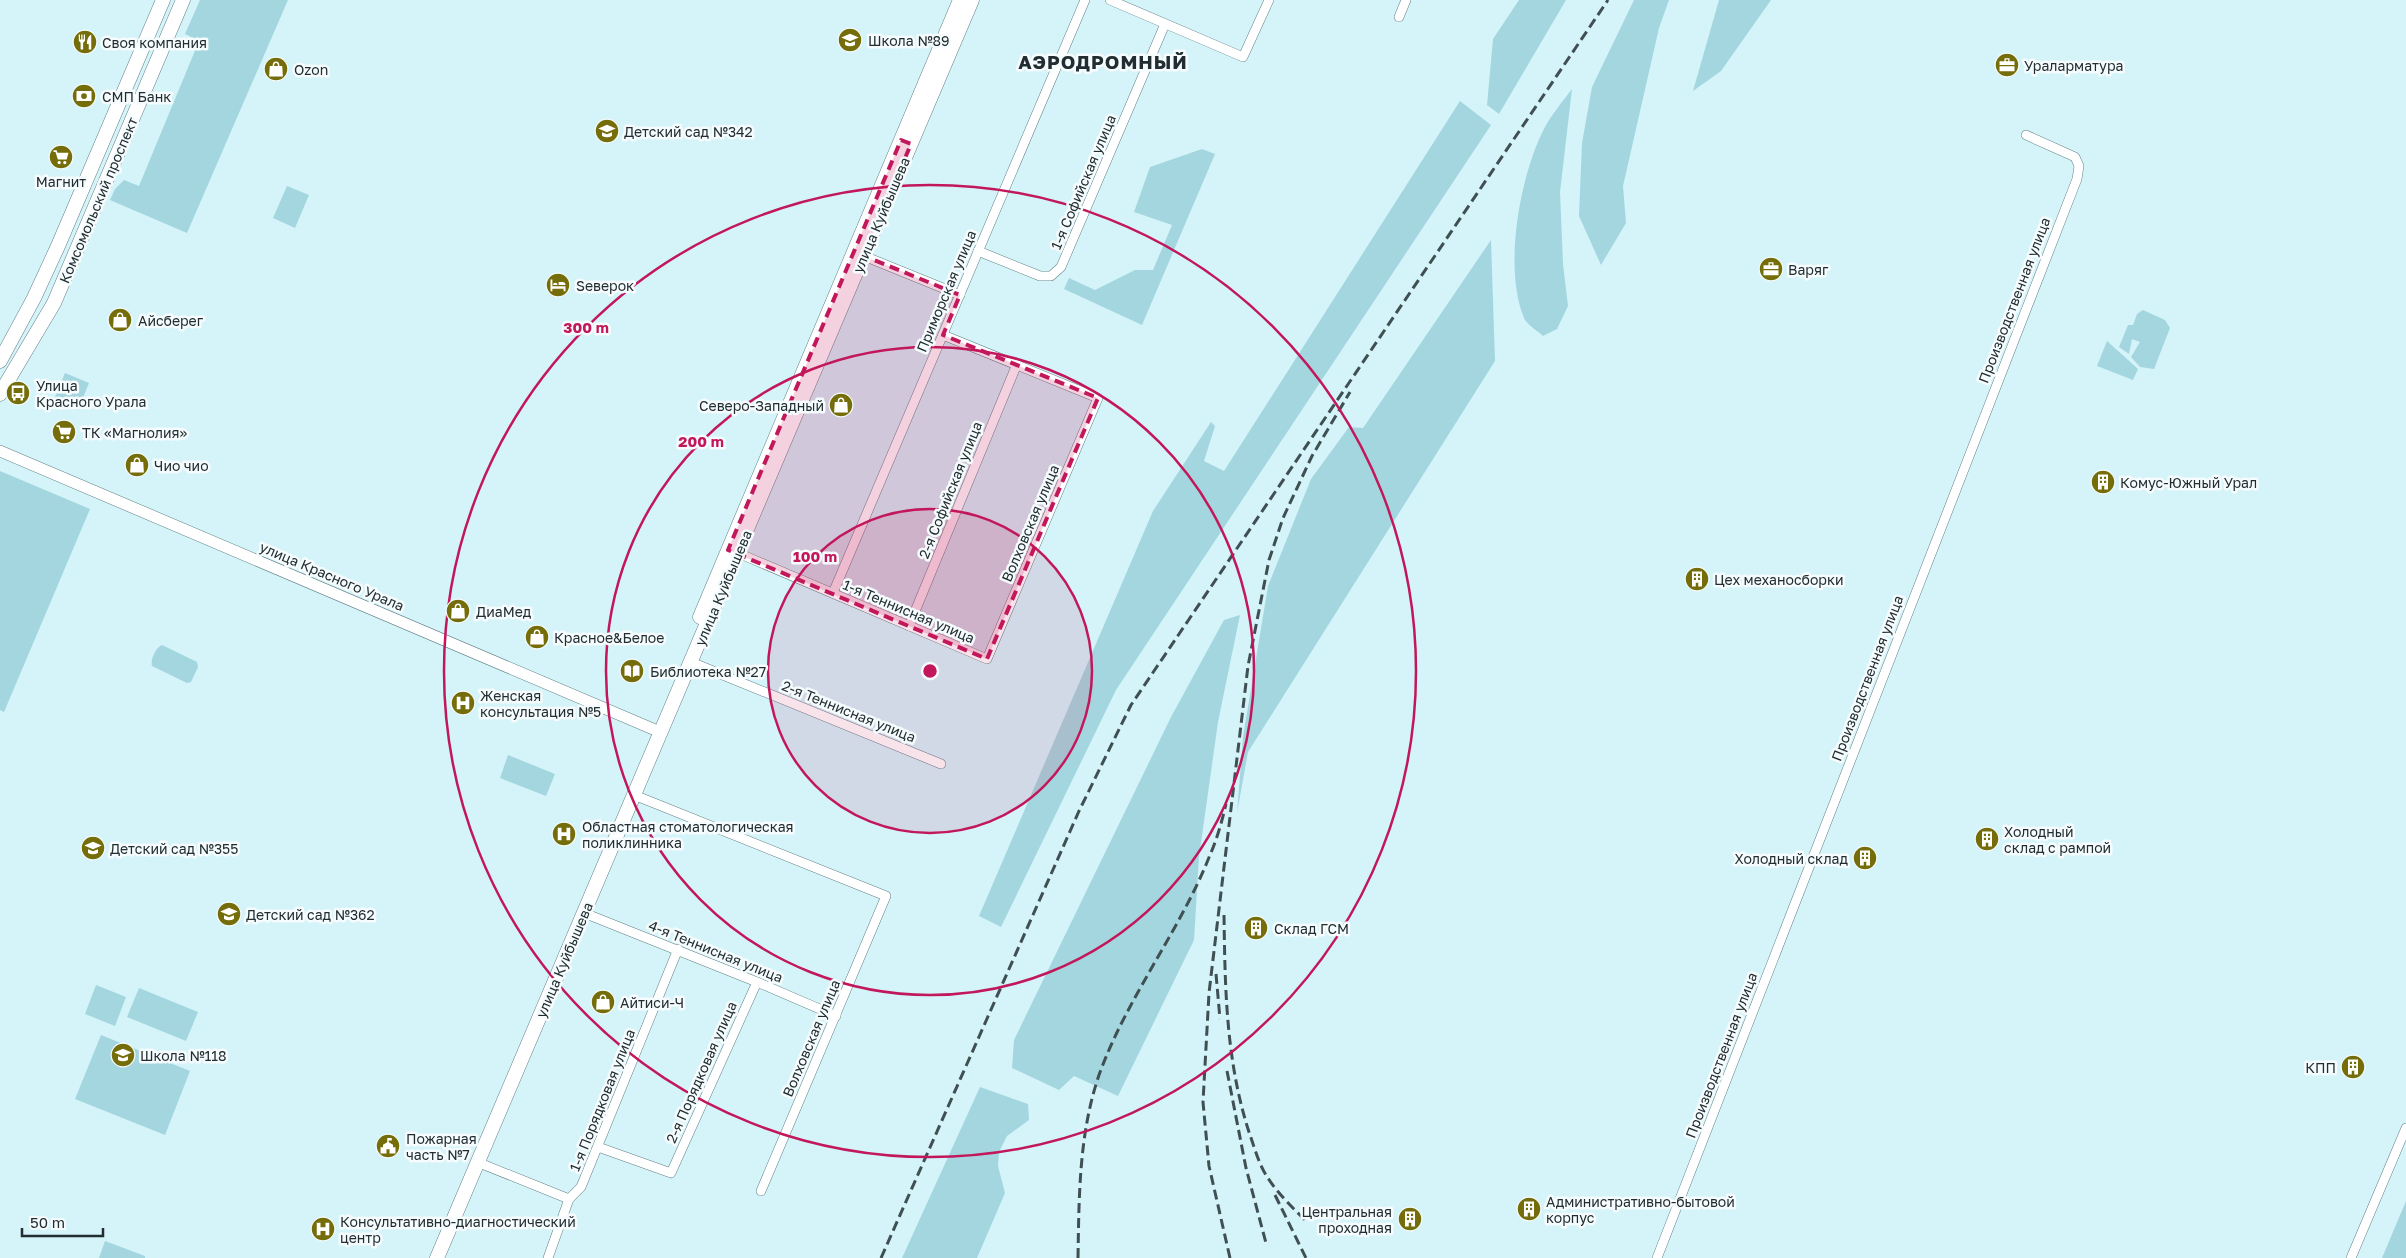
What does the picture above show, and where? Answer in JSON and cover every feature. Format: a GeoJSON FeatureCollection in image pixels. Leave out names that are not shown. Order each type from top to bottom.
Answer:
{"type":"FeatureCollection","features":[{"type":"Feature","properties":{"kind":"main road","name":"Комсомольский проспект"},"geometry":{"type":"LineString","coordinates":[[0,360],[34,298],[58,246],[164,0]]}},
{"type":"Feature","properties":{"kind":"main road","name":"Комсомольский проспект"},"geometry":{"type":"LineString","coordinates":[[0,394],[54,302],[183,0]]}},
{"type":"Feature","properties":{"kind":"main road","name":"улица Куйбышева"},"geometry":{"type":"LineString","coordinates":[[427,1258],[473,1160],[657,731],[906,142],[960,0]]}},
{"type":"Feature","properties":{"kind":"main road","name":"улица Куйбышева"},"geometry":{"type":"LineString","coordinates":[[906,142],[972,0]]}},
{"type":"Feature","properties":{"kind":"main road","name":"улица Куйбышева"},"geometry":{"type":"LineString","coordinates":[[580,911],[634,795],[657,731],[692,662],[733,551]]}},
{"type":"Feature","properties":{"kind":"main road","name":"улица Куйбышева"},"geometry":{"type":"LineString","coordinates":[[436,1258],[473,1160]]}},
{"type":"Feature","properties":{"kind":"street","name":"Приморская улица"},"geometry":{"type":"LineString","coordinates":[[833,593],[1085,0]]}},
{"type":"Feature","properties":{"kind":"street"},"geometry":{"type":"LineString","coordinates":[[1110,0],[1243,56],[1269,0]]}},
{"type":"Feature","properties":{"kind":"street"},"geometry":{"type":"LineString","coordinates":[[1399,17],[1406,0]]}},
{"type":"Feature","properties":{"kind":"street","name":"1-я Софийская улица"},"geometry":{"type":"LineString","coordinates":[[978,251],[1040,276],[1051,276],[1061,268],[1165,24]]}},
{"type":"Feature","properties":{"kind":"street","name":"Производственная улица"},"geometry":{"type":"LineString","coordinates":[[1657,1258],[2077,179],[2079,166],[2076,157],[2026,135]]}},
{"type":"Feature","properties":{"kind":"street"},"geometry":{"type":"LineString","coordinates":[[859,254],[960,295]]}},
{"type":"Feature","properties":{"kind":"street"},"geometry":{"type":"LineString","coordinates":[[943,335],[1017,364]]}},
{"type":"Feature","properties":{"kind":"street","name":"Волховская улица"},"geometry":{"type":"LineString","coordinates":[[987,659],[1098,398],[1017,364]]}},
{"type":"Feature","properties":{"kind":"street","name":"2-я Софийская улица"},"geometry":{"type":"LineString","coordinates":[[909,626],[1017,364]]}},
{"type":"Feature","properties":{"kind":"street","name":"улица Красного Урала"},"geometry":{"type":"LineString","coordinates":[[0,451],[657,731]]}},
{"type":"Feature","properties":{"kind":"street","name":"1-я Теннисная улица"},"geometry":{"type":"LineString","coordinates":[[733,551],[987,659]]}},
{"type":"Feature","properties":{"kind":"street","name":"2-я Теннисная улица"},"geometry":{"type":"LineString","coordinates":[[692,662],[941,764]]}},
{"type":"Feature","properties":{"kind":"street","name":"Волховская улица"},"geometry":{"type":"LineString","coordinates":[[634,795],[886,896],[761,1191]]}},
{"type":"Feature","properties":{"kind":"street","name":"4-я Теннисная улица"},"geometry":{"type":"LineString","coordinates":[[580,911],[836,1016]]}},
{"type":"Feature","properties":{"kind":"street","name":"1-я Порядковая улица"},"geometry":{"type":"LineString","coordinates":[[548,1258],[569,1199],[582,1187],[678,950]]}},
{"type":"Feature","properties":{"kind":"street","name":"2-я Порядковая улица"},"geometry":{"type":"LineString","coordinates":[[598,1147],[671,1173],[757,982]]}},
{"type":"Feature","properties":{"kind":"street"},"geometry":{"type":"LineString","coordinates":[[2351,1258],[2406,1128]]}},
{"type":"Feature","properties":{"kind":"street"},"geometry":{"type":"LineString","coordinates":[[473,1160],[569,1199]]}},
{"type":"Feature","properties":{"kind":"highlighted area"},"geometry":{"type":"Polygon","coordinates":[[[901,140],[911,144],[864,256],[960,295],[943,335],[1098,398],[987,659],[728,550],[901,140]]]}},
{"type":"Feature","properties":{"kind":"shaded area"},"geometry":{"type":"Polygon","coordinates":[[[200,0],[288,0],[187,233],[110,200],[115,189],[124,180],[139,186],[199,41],[185,34],[200,0]]]}},
{"type":"Feature","properties":{"kind":"shaded area"},"geometry":{"type":"Polygon","coordinates":[[[1519,0],[1566,0],[1499,114],[1487,105],[1493,39],[1519,0]]]}},
{"type":"Feature","properties":{"kind":"shaded area"},"geometry":{"type":"Polygon","coordinates":[[[1634,0],[1669,0],[1659,28],[1623,186],[1626,223],[1601,265],[1579,216],[1582,143],[1592,87],[1634,0]]]}},
{"type":"Feature","properties":{"kind":"shaded area"},"geometry":{"type":"Polygon","coordinates":[[[1719,0],[1771,0],[1721,71],[1693,91],[1719,0]]]}},
{"type":"Feature","properties":{"kind":"shaded area"},"geometry":{"type":"Polygon","coordinates":[[[1572,89],[1560,192],[1563,264],[1568,306],[1557,329],[1543,336],[1525,321],[1518,297],[1515,274],[1517,221],[1528,170],[1536,147],[1548,122],[1572,89]]]}},
{"type":"Feature","properties":{"kind":"shaded area"},"geometry":{"type":"Polygon","coordinates":[[[1460,101],[1491,125],[1116,690],[1001,927],[979,916],[1153,511],[1211,422],[1215,426],[1204,461],[1224,471],[1460,101]]]}},
{"type":"Feature","properties":{"kind":"shaded area"},"geometry":{"type":"Polygon","coordinates":[[[1202,149],[1215,154],[1142,325],[1064,289],[1069,278],[1095,290],[1135,270],[1153,270],[1172,225],[1134,212],[1150,167],[1202,149]]]}},
{"type":"Feature","properties":{"kind":"shaded area"},"geometry":{"type":"Polygon","coordinates":[[[287,186],[309,195],[295,228],[273,218],[287,186]]]}},
{"type":"Feature","properties":{"kind":"shaded area"},"geometry":{"type":"Polygon","coordinates":[[[1491,240],[1495,361],[1248,752],[1237,813],[1243,737],[1268,586],[1311,479],[1349,427],[1363,428],[1491,240]]]}},
{"type":"Feature","properties":{"kind":"shaded area"},"geometry":{"type":"Polygon","coordinates":[[[2143,310],[2165,320],[2170,328],[2154,369],[2140,367],[2131,357],[2140,342],[2132,339],[2129,354],[2119,347],[2128,325],[2133,325],[2137,314],[2143,310]]]}},
{"type":"Feature","properties":{"kind":"shaded area"},"geometry":{"type":"Polygon","coordinates":[[[2107,341],[2138,369],[2133,380],[2097,366],[2107,341]]]}},
{"type":"Feature","properties":{"kind":"shaded area"},"geometry":{"type":"Polygon","coordinates":[[[65,373],[89,383],[78,410],[54,400],[65,373]]]}},
{"type":"Feature","properties":{"kind":"shaded area"},"geometry":{"type":"Polygon","coordinates":[[[0,471],[90,509],[4,712],[0,710],[0,471]]]}},
{"type":"Feature","properties":{"kind":"shaded area"},"geometry":{"type":"Polygon","coordinates":[[[1240,615],[1218,722],[1199,857],[1194,940],[1118,1096],[1074,1076],[1059,1090],[1012,1068],[1014,1040],[1171,717],[1224,620],[1240,615]]]}},
{"type":"Feature","properties":{"kind":"shaded area"},"geometry":{"type":"Polygon","coordinates":[[[162,645],[197,662],[198,667],[191,682],[187,683],[152,666],[154,654],[162,645]]]}},
{"type":"Feature","properties":{"kind":"shaded area"},"geometry":{"type":"Polygon","coordinates":[[[508,755],[555,774],[546,796],[500,778],[508,755]]]}},
{"type":"Feature","properties":{"kind":"shaded area"},"geometry":{"type":"Polygon","coordinates":[[[96,985],[126,997],[115,1026],[85,1014],[96,985]]]}},
{"type":"Feature","properties":{"kind":"shaded area"},"geometry":{"type":"Polygon","coordinates":[[[139,988],[198,1012],[186,1041],[127,1017],[139,988]]]}},
{"type":"Feature","properties":{"kind":"shaded area"},"geometry":{"type":"Polygon","coordinates":[[[101,1035],[190,1071],[165,1135],[75,1099],[101,1035]]]}},
{"type":"Feature","properties":{"kind":"shaded area"},"geometry":{"type":"Polygon","coordinates":[[[980,1087],[1028,1104],[1029,1120],[1007,1136],[999,1152],[998,1166],[1005,1193],[977,1258],[902,1258],[980,1087]]]}},
{"type":"Feature","properties":{"kind":"shaded area"},"geometry":{"type":"Polygon","coordinates":[[[2406,1201],[2406,1258],[2382,1258],[2406,1201]]]}},
{"type":"Feature","properties":{"kind":"shaded area"},"geometry":{"type":"Polygon","coordinates":[[[105,1241],[145,1256],[145,1258],[99,1258],[105,1241]]]}},
{"type":"Feature","properties":{"kind":"railway"},"geometry":{"type":"LineString","coordinates":[[881,1258],[1079,811],[1131,705],[1608,0]]}},
{"type":"Feature","properties":{"kind":"railway"},"geometry":{"type":"LineString","coordinates":[[1230,1258],[1209,1166],[1203,1102],[1209,993],[1248,666],[1269,560],[1283,518],[1312,456],[1350,392]]}},
{"type":"Feature","properties":{"kind":"railway"},"geometry":{"type":"LineString","coordinates":[[1078,1258],[1081,1165],[1087,1120],[1099,1075],[1124,1018],[1198,883],[1215,843],[1226,804]]}},
{"type":"Feature","properties":{"kind":"railway"},"geometry":{"type":"LineString","coordinates":[[1224,915],[1228,1025],[1241,1105],[1256,1154],[1266,1175],[1280,1194],[1308,1223]]}},
{"type":"Feature","properties":{"kind":"railway"},"geometry":{"type":"LineString","coordinates":[[1216,974],[1220,1019]]}},
{"type":"Feature","properties":{"kind":"railway"},"geometry":{"type":"LineString","coordinates":[[1227,1071],[1246,1168],[1266,1243]]}},
{"type":"Feature","properties":{"kind":"railway"},"geometry":{"type":"LineString","coordinates":[[1275,1195],[1306,1258]]}},
{"type":"Feature","properties":{"kind":"place","name":"Школа №89"},"geometry":{"type":"Point","coordinates":[850,40]}},
{"type":"Feature","properties":{"kind":"place","name":"Своя компания"},"geometry":{"type":"Point","coordinates":[85,42]}},
{"type":"Feature","properties":{"kind":"place","name":"Ураларматура"},"geometry":{"type":"Point","coordinates":[2007,65]}},
{"type":"Feature","properties":{"kind":"place","name":"Ozon"},"geometry":{"type":"Point","coordinates":[276,69]}},
{"type":"Feature","properties":{"kind":"place","name":"СМП Банк"},"geometry":{"type":"Point","coordinates":[84,96]}},
{"type":"Feature","properties":{"kind":"place","name":"Детский сад №342"},"geometry":{"type":"Point","coordinates":[607,131]}},
{"type":"Feature","properties":{"kind":"place","name":"Магнит"},"geometry":{"type":"Point","coordinates":[61,157]}},
{"type":"Feature","properties":{"kind":"place","name":"Варяг"},"geometry":{"type":"Point","coordinates":[1771,269]}},
{"type":"Feature","properties":{"kind":"place","name":"Sеверок"},"geometry":{"type":"Point","coordinates":[558,285]}},
{"type":"Feature","properties":{"kind":"place","name":"Айсберег"},"geometry":{"type":"Point","coordinates":[120,320]}},
{"type":"Feature","properties":{"kind":"place","name":"Улица Красного Урала"},"geometry":{"type":"Point","coordinates":[18,393]}},
{"type":"Feature","properties":{"kind":"place","name":"Северо-Западный"},"geometry":{"type":"Point","coordinates":[841,405]}},
{"type":"Feature","properties":{"kind":"place","name":"ТК «Магнолия»"},"geometry":{"type":"Point","coordinates":[64,432]}},
{"type":"Feature","properties":{"kind":"place","name":"Чио чио"},"geometry":{"type":"Point","coordinates":[137,465]}},
{"type":"Feature","properties":{"kind":"place","name":"Комус-Южный Урал"},"geometry":{"type":"Point","coordinates":[2103,482]}},
{"type":"Feature","properties":{"kind":"place","name":"Цех механосборки"},"geometry":{"type":"Point","coordinates":[1697,579]}},
{"type":"Feature","properties":{"kind":"place","name":"ДиаМед"},"geometry":{"type":"Point","coordinates":[458,611]}},
{"type":"Feature","properties":{"kind":"place","name":"Красное&Белое"},"geometry":{"type":"Point","coordinates":[537,637]}},
{"type":"Feature","properties":{"kind":"place","name":"Библиотека №27"},"geometry":{"type":"Point","coordinates":[632,671]}},
{"type":"Feature","properties":{"kind":"place","name":"Женская консультация №5"},"geometry":{"type":"Point","coordinates":[463,703]}},
{"type":"Feature","properties":{"kind":"place","name":"Областная стоматологическая поликлинника"},"geometry":{"type":"Point","coordinates":[564,834]}},
{"type":"Feature","properties":{"kind":"place","name":"Холодный склад с рампой"},"geometry":{"type":"Point","coordinates":[1987,839]}},
{"type":"Feature","properties":{"kind":"place","name":"Детский сад №355"},"geometry":{"type":"Point","coordinates":[93,848]}},
{"type":"Feature","properties":{"kind":"place","name":"Холодный склад"},"geometry":{"type":"Point","coordinates":[1865,858]}},
{"type":"Feature","properties":{"kind":"place","name":"Детский сад №362"},"geometry":{"type":"Point","coordinates":[229,914]}},
{"type":"Feature","properties":{"kind":"place","name":"Склад ГСМ"},"geometry":{"type":"Point","coordinates":[1256,928]}},
{"type":"Feature","properties":{"kind":"place","name":"Айтиси-Ч"},"geometry":{"type":"Point","coordinates":[603,1002]}},
{"type":"Feature","properties":{"kind":"place","name":"Школа №118"},"geometry":{"type":"Point","coordinates":[123,1055]}},
{"type":"Feature","properties":{"kind":"place","name":"КПП"},"geometry":{"type":"Point","coordinates":[2353,1067]}},
{"type":"Feature","properties":{"kind":"place","name":"Пожарная часть №7"},"geometry":{"type":"Point","coordinates":[388,1146]}},
{"type":"Feature","properties":{"kind":"place","name":"Административно-бытовой корпус"},"geometry":{"type":"Point","coordinates":[1529,1209]}},
{"type":"Feature","properties":{"kind":"place","name":"Центральная проходная"},"geometry":{"type":"Point","coordinates":[1410,1219]}},
{"type":"Feature","properties":{"kind":"place","name":"Консультативно-диагностический центр"},"geometry":{"type":"Point","coordinates":[323,1229]}},
{"type":"Feature","properties":{"kind":"district","name":"АЭРОДРОМНЫЙ"},"geometry":{"type":"Point","coordinates":[1103,61]}}]}
